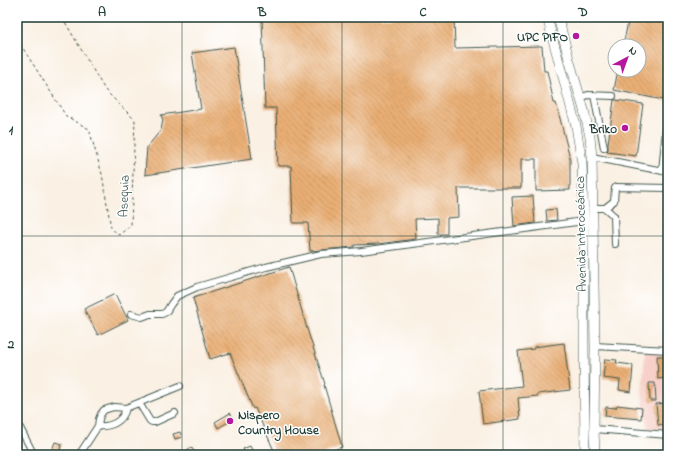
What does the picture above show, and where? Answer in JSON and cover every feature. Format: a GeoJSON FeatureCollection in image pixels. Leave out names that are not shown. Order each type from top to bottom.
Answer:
{"type":"FeatureCollection","features":[{"type":"Feature","properties":{"kind":"highway","name":"Avenida Interoceánica"},"geometry":{"type":"LineString","coordinates":[[547,17],[576,126],[582,163],[584,221],[585,455]]}},
{"type":"Feature","properties":{"kind":"highway","name":"Avenida Interoceánica"},"geometry":{"type":"LineString","coordinates":[[558,17],[584,110],[590,137],[592,157],[595,455]]}},
{"type":"Feature","properties":{"kind":"street"},"geometry":{"type":"LineString","coordinates":[[580,98],[588,95],[613,96]]}},
{"type":"Feature","properties":{"kind":"street"},"geometry":{"type":"LineString","coordinates":[[594,95],[604,148]]}},
{"type":"Feature","properties":{"kind":"street"},"geometry":{"type":"LineString","coordinates":[[592,157],[665,172],[668,109]]}},
{"type":"Feature","properties":{"kind":"street"},"geometry":{"type":"LineString","coordinates":[[17,142],[17,146]]}},
{"type":"Feature","properties":{"kind":"street"},"geometry":{"type":"LineString","coordinates":[[615,244],[615,188],[668,188]]}},
{"type":"Feature","properties":{"kind":"street"},"geometry":{"type":"LineString","coordinates":[[593,208],[605,208],[614,201]]}},
{"type":"Feature","properties":{"kind":"street"},"geometry":{"type":"LineString","coordinates":[[605,208],[614,216]]}},
{"type":"Feature","properties":{"kind":"street"},"geometry":{"type":"LineString","coordinates":[[131,314],[142,317],[150,314],[162,314],[166,312],[177,296],[197,287],[266,267],[322,254],[361,251],[584,221]]}},
{"type":"Feature","properties":{"kind":"street"},"geometry":{"type":"LineString","coordinates":[[595,346],[668,350]]}},
{"type":"Feature","properties":{"kind":"street"},"geometry":{"type":"LineString","coordinates":[[79,455],[98,426],[99,419],[104,410],[114,407],[126,408],[180,386]]}},
{"type":"Feature","properties":{"kind":"street"},"geometry":{"type":"LineString","coordinates":[[139,403],[152,422],[175,414]]}},
{"type":"Feature","properties":{"kind":"street"},"geometry":{"type":"LineString","coordinates":[[98,426],[109,425],[120,420],[124,417],[126,408]]}},
{"type":"Feature","properties":{"kind":"street"},"geometry":{"type":"LineString","coordinates":[[17,422],[34,455]]}},
{"type":"Feature","properties":{"kind":"street"},"geometry":{"type":"LineString","coordinates":[[594,429],[668,435]]}},
{"type":"Feature","properties":{"kind":"path","name":"Asequia"},"geometry":{"type":"LineString","coordinates":[[17,39],[66,116],[89,129],[102,174],[111,228],[119,235],[131,225],[135,120],[106,90],[62,17]]}},
{"type":"Feature","properties":{"kind":"shaded area"},"geometry":{"type":"Polygon","coordinates":[[[645,350],[668,351],[668,430],[647,429],[642,394],[645,350]]]}},
{"type":"Feature","properties":{"kind":"building"},"geometry":{"type":"Polygon","coordinates":[[[262,17],[454,17],[455,48],[542,46],[544,71],[547,71],[554,103],[556,103],[570,158],[570,190],[536,191],[536,159],[521,159],[521,188],[458,188],[459,217],[447,218],[447,234],[438,234],[438,218],[415,219],[416,239],[310,251],[308,223],[293,223],[291,166],[278,166],[276,108],[265,108],[262,17]]]}},
{"type":"Feature","properties":{"kind":"building"},"geometry":{"type":"Polygon","coordinates":[[[629,17],[668,17],[668,101],[614,90],[616,78],[647,78],[647,38],[625,38],[629,17]]]}},
{"type":"Feature","properties":{"kind":"building"},"geometry":{"type":"Polygon","coordinates":[[[234,47],[252,159],[145,175],[147,147],[161,130],[163,120],[161,115],[201,109],[192,53],[234,47]]]}},
{"type":"Feature","properties":{"kind":"building","name":"Briko"},"geometry":{"type":"Polygon","coordinates":[[[614,100],[643,104],[636,156],[607,152],[614,100]]]}},
{"type":"Feature","properties":{"kind":"building"},"geometry":{"type":"Polygon","coordinates":[[[533,196],[535,223],[514,226],[512,197],[533,196]]]}},
{"type":"Feature","properties":{"kind":"building"},"geometry":{"type":"Polygon","coordinates":[[[556,209],[557,220],[547,221],[546,210],[556,209]]]}},
{"type":"Feature","properties":{"kind":"building"},"geometry":{"type":"Polygon","coordinates":[[[289,267],[325,384],[324,385],[342,447],[320,455],[276,455],[255,408],[253,409],[230,353],[210,359],[193,298],[289,267]]]}},
{"type":"Feature","properties":{"kind":"building"},"geometry":{"type":"Polygon","coordinates":[[[115,294],[128,320],[98,335],[84,309],[115,294]]]}},
{"type":"Feature","properties":{"kind":"building"},"geometry":{"type":"Polygon","coordinates":[[[564,343],[570,390],[518,398],[520,419],[483,424],[479,391],[522,386],[518,351],[564,343]]]}},
{"type":"Feature","properties":{"kind":"building"},"geometry":{"type":"Polygon","coordinates":[[[657,356],[665,356],[666,378],[658,379],[657,356]]]}},
{"type":"Feature","properties":{"kind":"building"},"geometry":{"type":"Polygon","coordinates":[[[605,359],[617,360],[616,363],[633,365],[631,392],[619,390],[620,380],[603,378],[605,359]]]}},
{"type":"Feature","properties":{"kind":"building"},"geometry":{"type":"Polygon","coordinates":[[[649,383],[655,383],[656,401],[650,401],[649,383]]]}},
{"type":"Feature","properties":{"kind":"building"},"geometry":{"type":"Polygon","coordinates":[[[668,403],[668,424],[658,425],[656,404],[668,403]]]}},
{"type":"Feature","properties":{"kind":"building"},"geometry":{"type":"Polygon","coordinates":[[[617,405],[642,408],[641,419],[605,416],[606,407],[616,408],[617,405]]]}},
{"type":"Feature","properties":{"kind":"building"},"geometry":{"type":"Polygon","coordinates":[[[230,413],[234,419],[218,428],[215,422],[230,413]]]}},
{"type":"Feature","properties":{"kind":"building"},"geometry":{"type":"Polygon","coordinates":[[[180,432],[182,437],[175,439],[173,434],[180,432]]]}},
{"type":"Feature","properties":{"kind":"building"},"geometry":{"type":"Polygon","coordinates":[[[55,442],[62,444],[58,455],[50,455],[55,442]]]}},
{"type":"Feature","properties":{"kind":"building"},"geometry":{"type":"Polygon","coordinates":[[[250,446],[253,452],[246,455],[243,449],[250,446]]]}},
{"type":"Feature","properties":{"kind":"building"},"geometry":{"type":"Polygon","coordinates":[[[191,447],[197,455],[190,455],[186,451],[191,447]]]}},
{"type":"Feature","properties":{"kind":"place","name":"UPC PIFO"},"geometry":{"type":"Point","coordinates":[576,36]}},
{"type":"Feature","properties":{"kind":"place","name":"Briko"},"geometry":{"type":"Point","coordinates":[625,128]}},
{"type":"Feature","properties":{"kind":"place","name":"Nispero Country House"},"geometry":{"type":"Point","coordinates":[230,421]}}]}
